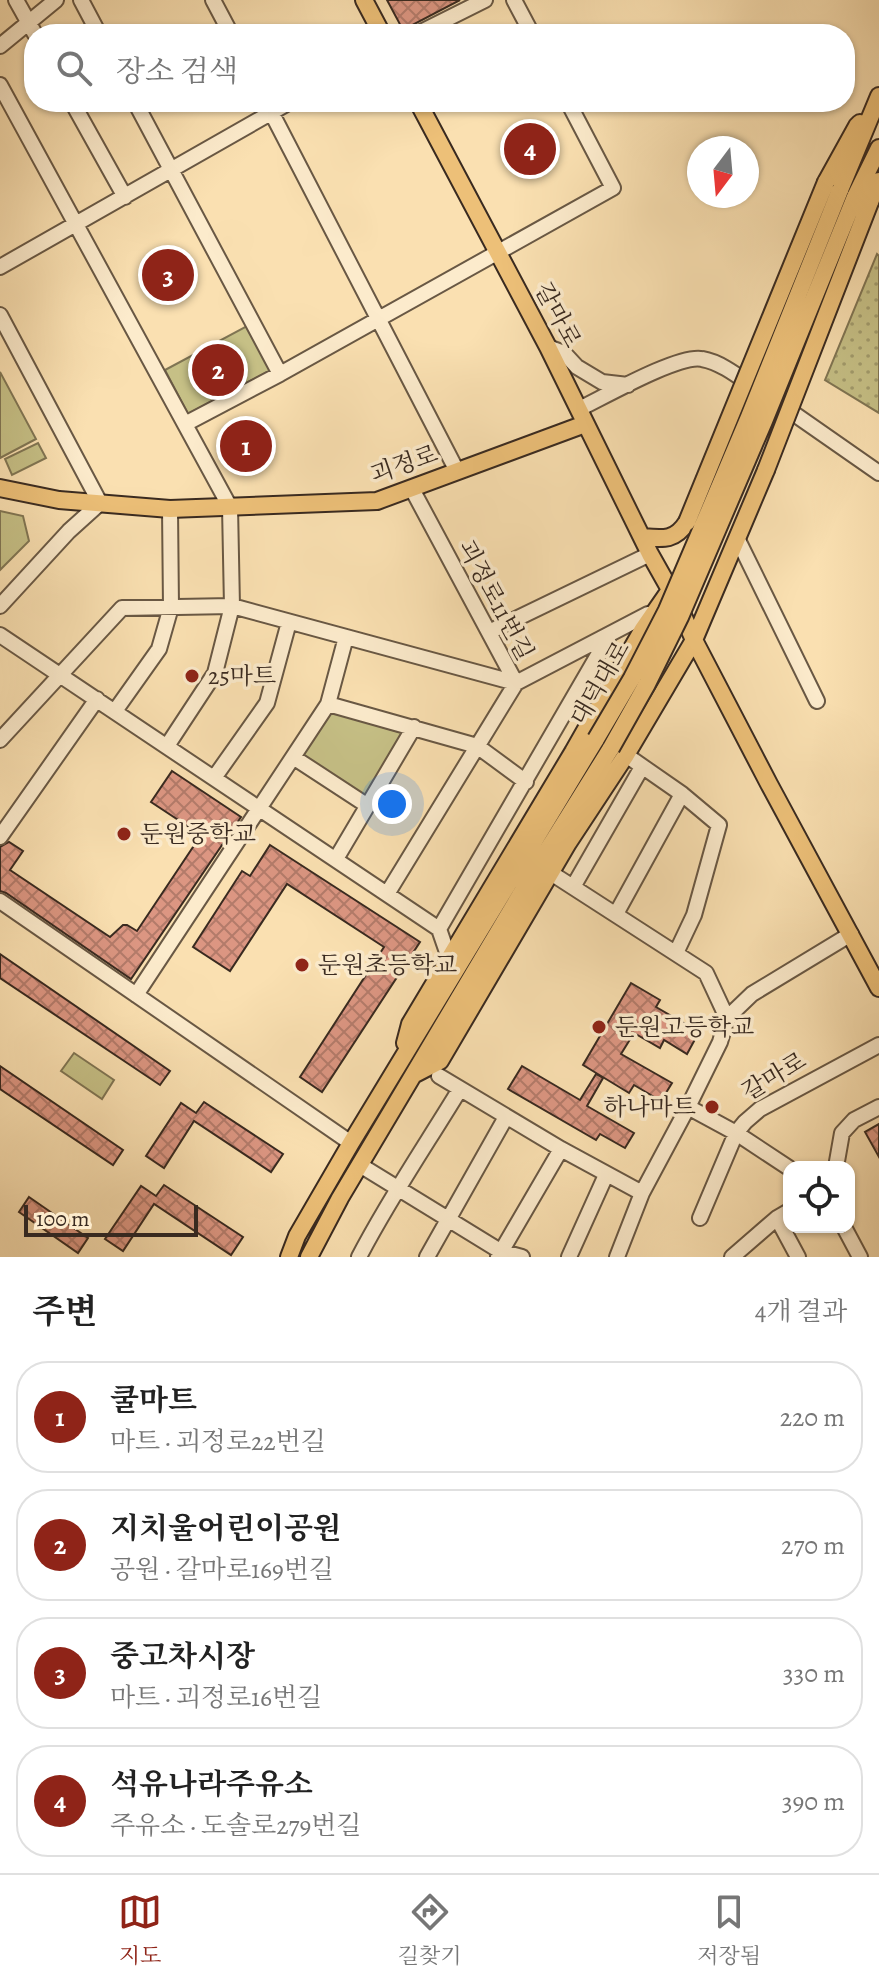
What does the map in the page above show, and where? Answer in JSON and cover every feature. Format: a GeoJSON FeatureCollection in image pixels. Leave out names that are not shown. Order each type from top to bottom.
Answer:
{"type":"FeatureCollection","features":[{"type":"Feature","properties":{"kind":"main road"},"geometry":{"type":"LineString","coordinates":[[364,0],[377,24]]}},
{"type":"Feature","properties":{"kind":"main road","name":"대덕대로"},"geometry":{"type":"LineString","coordinates":[[309,1257],[340,1198],[611,747],[632,678],[667,610],[848,193],[879,96]]}},
{"type":"Feature","properties":{"kind":"main road","name":"갈마로"},"geometry":{"type":"LineString","coordinates":[[423,112],[548,347],[694,640],[879,988]]}},
{"type":"Feature","properties":{"kind":"main road","name":"대덕대로"},"geometry":{"type":"LineString","coordinates":[[848,193],[879,148]]}},
{"type":"Feature","properties":{"kind":"main road"},"geometry":{"type":"LineString","coordinates":[[642,537],[669,538],[680,533],[848,193],[879,181]]}},
{"type":"Feature","properties":{"kind":"main road"},"geometry":{"type":"LineString","coordinates":[[413,1075],[440,1061],[568,843],[611,747],[694,640],[766,470],[848,193]]}},
{"type":"Feature","properties":{"kind":"main road","name":"괴정로"},"geometry":{"type":"LineString","coordinates":[[0,488],[59,500],[170,509],[377,501],[457,471],[582,416]]}},
{"type":"Feature","properties":{"kind":"main road"},"geometry":{"type":"LineString","coordinates":[[399,1064],[410,1024],[643,629],[670,590]]}},
{"type":"Feature","properties":{"kind":"main road","name":"대덕대로"},"geometry":{"type":"LineString","coordinates":[[289,1257],[297,1236],[399,1064],[611,747]]}},
{"type":"Feature","properties":{"kind":"main road"},"geometry":{"type":"LineString","coordinates":[[481,994],[490,948]]}},
{"type":"Feature","properties":{"kind":"street"},"geometry":{"type":"LineString","coordinates":[[16,0],[30,24]]}},
{"type":"Feature","properties":{"kind":"street"},"geometry":{"type":"LineString","coordinates":[[35,24],[56,0]]}},
{"type":"Feature","properties":{"kind":"street"},"geometry":{"type":"LineString","coordinates":[[81,0],[94,24]]}},
{"type":"Feature","properties":{"kind":"street"},"geometry":{"type":"LineString","coordinates":[[213,0],[226,24]]}},
{"type":"Feature","properties":{"kind":"street"},"geometry":{"type":"LineString","coordinates":[[437,24],[485,0]]}},
{"type":"Feature","properties":{"kind":"street"},"geometry":{"type":"LineString","coordinates":[[514,0],[527,24]]}},
{"type":"Feature","properties":{"kind":"street"},"geometry":{"type":"LineString","coordinates":[[0,46],[24,32]]}},
{"type":"Feature","properties":{"kind":"street"},"geometry":{"type":"LineString","coordinates":[[0,85],[230,507],[232,606],[215,673],[167,746]]}},
{"type":"Feature","properties":{"kind":"street"},"geometry":{"type":"LineString","coordinates":[[78,112],[125,197]]}},
{"type":"Feature","properties":{"kind":"street"},"geometry":{"type":"LineString","coordinates":[[140,112],[280,374]]}},
{"type":"Feature","properties":{"kind":"street"},"geometry":{"type":"LineString","coordinates":[[0,267],[172,170],[261,112]]}},
{"type":"Feature","properties":{"kind":"street"},"geometry":{"type":"LineString","coordinates":[[272,112],[457,471]]}},
{"type":"Feature","properties":{"kind":"street"},"geometry":{"type":"LineString","coordinates":[[185,424],[613,188],[573,112]]}},
{"type":"Feature","properties":{"kind":"street"},"geometry":{"type":"LineString","coordinates":[[0,315],[100,503],[69,531],[0,606]]}},
{"type":"Feature","properties":{"kind":"street"},"geometry":{"type":"LineString","coordinates":[[548,347],[564,353],[577,367],[602,382],[628,385]]}},
{"type":"Feature","properties":{"kind":"street"},"geometry":{"type":"LineString","coordinates":[[582,416],[628,385],[679,361],[700,358],[733,373],[879,473]]}},
{"type":"Feature","properties":{"kind":"street","name":"괴정로11번길"},"geometry":{"type":"LineString","coordinates":[[387,894],[516,683],[412,489]]}},
{"type":"Feature","properties":{"kind":"street"},"geometry":{"type":"LineString","coordinates":[[115,711],[159,649],[171,607],[170,509]]}},
{"type":"Feature","properties":{"kind":"street"},"geometry":{"type":"LineString","coordinates":[[738,540],[817,701]]}},
{"type":"Feature","properties":{"kind":"street"},"geometry":{"type":"LineString","coordinates":[[489,632],[650,554]]}},
{"type":"Feature","properties":{"kind":"street"},"geometry":{"type":"LineString","coordinates":[[0,740],[122,608],[232,606],[516,683],[648,614]]}},
{"type":"Feature","properties":{"kind":"street"},"geometry":{"type":"LineString","coordinates":[[214,778],[267,703],[289,622]]}},
{"type":"Feature","properties":{"kind":"street"},"geometry":{"type":"LineString","coordinates":[[0,635],[439,929],[449,958]]}},
{"type":"Feature","properties":{"kind":"street"},"geometry":{"type":"LineString","coordinates":[[439,929],[609,636]]}},
{"type":"Feature","properties":{"kind":"street"},"geometry":{"type":"LineString","coordinates":[[136,995],[328,704],[346,637]]}},
{"type":"Feature","properties":{"kind":"street"},"geometry":{"type":"LineString","coordinates":[[0,837],[97,699]]}},
{"type":"Feature","properties":{"kind":"street"},"geometry":{"type":"LineString","coordinates":[[328,704],[477,746],[526,782]]}},
{"type":"Feature","properties":{"kind":"street"},"geometry":{"type":"LineString","coordinates":[[336,859],[414,727]]}},
{"type":"Feature","properties":{"kind":"street"},"geometry":{"type":"LineString","coordinates":[[611,747],[682,794],[719,825],[694,915],[676,953]]}},
{"type":"Feature","properties":{"kind":"street"},"geometry":{"type":"LineString","coordinates":[[293,757],[368,806]]}},
{"type":"Feature","properties":{"kind":"street"},"geometry":{"type":"LineString","coordinates":[[573,887],[642,767]]}},
{"type":"Feature","properties":{"kind":"street"},"geometry":{"type":"LineString","coordinates":[[616,914],[682,794]]}},
{"type":"Feature","properties":{"kind":"street"},"geometry":{"type":"LineString","coordinates":[[551,873],[706,973],[727,1018]]}},
{"type":"Feature","properties":{"kind":"street"},"geometry":{"type":"LineString","coordinates":[[0,901],[351,1143]]}},
{"type":"Feature","properties":{"kind":"street"},"geometry":{"type":"LineString","coordinates":[[617,1257],[642,1193],[720,1042],[727,1018],[752,994],[851,934]]}},
{"type":"Feature","properties":{"kind":"street","name":"갈마로"},"geometry":{"type":"LineString","coordinates":[[700,1218],[736,1133],[745,1122],[760,1109],[879,1045]]}},
{"type":"Feature","properties":{"kind":"street"},"geometry":{"type":"LineString","coordinates":[[439,1076],[642,1193]]}},
{"type":"Feature","properties":{"kind":"street"},"geometry":{"type":"LineString","coordinates":[[359,1257],[384,1209],[460,1089]]}},
{"type":"Feature","properties":{"kind":"street"},"geometry":{"type":"LineString","coordinates":[[688,1107],[736,1133],[783,1164]]}},
{"type":"Feature","properties":{"kind":"street"},"geometry":{"type":"LineString","coordinates":[[837,1161],[842,1133],[854,1120],[879,1107]]}},
{"type":"Feature","properties":{"kind":"street"},"geometry":{"type":"LineString","coordinates":[[427,1257],[506,1117]]}},
{"type":"Feature","properties":{"kind":"street"},"geometry":{"type":"LineString","coordinates":[[499,1254],[561,1149]]}},
{"type":"Feature","properties":{"kind":"street"},"geometry":{"type":"LineString","coordinates":[[360,1165],[499,1254],[522,1257]]}},
{"type":"Feature","properties":{"kind":"street"},"geometry":{"type":"LineString","coordinates":[[569,1257],[606,1175]]}},
{"type":"Feature","properties":{"kind":"street"},"geometry":{"type":"LineString","coordinates":[[732,1257],[783,1214]]}},
{"type":"Feature","properties":{"kind":"street"},"geometry":{"type":"LineString","coordinates":[[790,1233],[798,1257]]}},
{"type":"Feature","properties":{"kind":"street"},"geometry":{"type":"LineString","coordinates":[[847,1233],[860,1257]]}},
{"type":"Feature","properties":{"kind":"shaded area"},"geometry":{"type":"Polygon","coordinates":[[[877,254],[879,256],[879,413],[825,380],[877,254]]]}},
{"type":"Feature","properties":{"kind":"shaded area"},"geometry":{"type":"Polygon","coordinates":[[[247,326],[271,370],[188,414],[165,370],[247,326]]]}},
{"type":"Feature","properties":{"kind":"shaded area"},"geometry":{"type":"Polygon","coordinates":[[[0,372],[36,439],[0,458],[0,372]]]}},
{"type":"Feature","properties":{"kind":"shaded area"},"geometry":{"type":"Polygon","coordinates":[[[38,443],[46,458],[12,475],[5,459],[38,443]]]}},
{"type":"Feature","properties":{"kind":"shaded area"},"geometry":{"type":"Polygon","coordinates":[[[0,511],[23,516],[29,541],[0,570],[0,511]]]}},
{"type":"Feature","properties":{"kind":"shaded area"},"geometry":{"type":"Polygon","coordinates":[[[328,711],[406,734],[367,798],[300,756],[328,711]]]}},
{"type":"Feature","properties":{"kind":"shaded area"},"geometry":{"type":"Polygon","coordinates":[[[74,1053],[114,1080],[102,1099],[61,1071],[74,1053]]]}},
{"type":"Feature","properties":{"kind":"building"},"geometry":{"type":"Polygon","coordinates":[[[387,0],[460,0],[414,24],[400,24],[387,0]]]}},
{"type":"Feature","properties":{"kind":"building"},"geometry":{"type":"Polygon","coordinates":[[[172,771],[241,817],[131,979],[0,891],[0,847],[9,842],[23,851],[10,870],[110,937],[123,925],[137,931],[201,835],[151,802],[172,771]]]}},
{"type":"Feature","properties":{"kind":"building"},"geometry":{"type":"Polygon","coordinates":[[[270,845],[420,942],[322,1092],[300,1077],[384,947],[287,884],[230,971],[193,947],[242,871],[250,876],[270,845]]]}},
{"type":"Feature","properties":{"kind":"building"},"geometry":{"type":"Polygon","coordinates":[[[0,954],[170,1071],[160,1085],[0,978],[0,954]]]}},
{"type":"Feature","properties":{"kind":"building"},"geometry":{"type":"Polygon","coordinates":[[[631,983],[660,1000],[656,1007],[699,1032],[687,1054],[664,1040],[660,1048],[634,1033],[621,1054],[672,1083],[661,1101],[634,1085],[629,1093],[583,1065],[631,983]]]}},
{"type":"Feature","properties":{"kind":"building"},"geometry":{"type":"Polygon","coordinates":[[[0,1066],[123,1150],[113,1165],[0,1089],[0,1066]]]}},
{"type":"Feature","properties":{"kind":"building"},"geometry":{"type":"Polygon","coordinates":[[[522,1066],[580,1100],[596,1074],[603,1078],[587,1106],[634,1133],[625,1148],[600,1134],[596,1140],[508,1089],[522,1066]]]}},
{"type":"Feature","properties":{"kind":"building"},"geometry":{"type":"Polygon","coordinates":[[[204,1102],[283,1154],[271,1172],[194,1121],[164,1168],[146,1156],[181,1103],[196,1113],[204,1102]]]}},
{"type":"Feature","properties":{"kind":"building"},"geometry":{"type":"Polygon","coordinates":[[[879,1124],[879,1157],[865,1132],[879,1124]]]}},
{"type":"Feature","properties":{"kind":"building"},"geometry":{"type":"Polygon","coordinates":[[[164,1185],[243,1237],[231,1255],[154,1204],[123,1251],[105,1239],[141,1186],[156,1196],[164,1185]]]}},
{"type":"Feature","properties":{"kind":"building"},"geometry":{"type":"Polygon","coordinates":[[[29,1197],[88,1238],[78,1253],[19,1212],[29,1197]]]}},
{"type":"Feature","properties":{"kind":"place","name":"석유나라주유소"},"geometry":{"type":"Point","coordinates":[530,149]}},
{"type":"Feature","properties":{"kind":"place","name":"중고차시장"},"geometry":{"type":"Point","coordinates":[168,275]}},
{"type":"Feature","properties":{"kind":"place","name":"지치울어린이공원"},"geometry":{"type":"Point","coordinates":[218,370]}},
{"type":"Feature","properties":{"kind":"place","name":"쿨마트"},"geometry":{"type":"Point","coordinates":[246,446]}},
{"type":"Feature","properties":{"kind":"place","name":"25마트"},"geometry":{"type":"Point","coordinates":[192,676]}},
{"type":"Feature","properties":{"kind":"place","name":"둔원중학교"},"geometry":{"type":"Point","coordinates":[124,834]}},
{"type":"Feature","properties":{"kind":"place","name":"둔원초등학교"},"geometry":{"type":"Point","coordinates":[302,965]}},
{"type":"Feature","properties":{"kind":"place","name":"둔원고등학교"},"geometry":{"type":"Point","coordinates":[599,1027]}},
{"type":"Feature","properties":{"kind":"place","name":"하나마트"},"geometry":{"type":"Point","coordinates":[712,1107]}}]}
